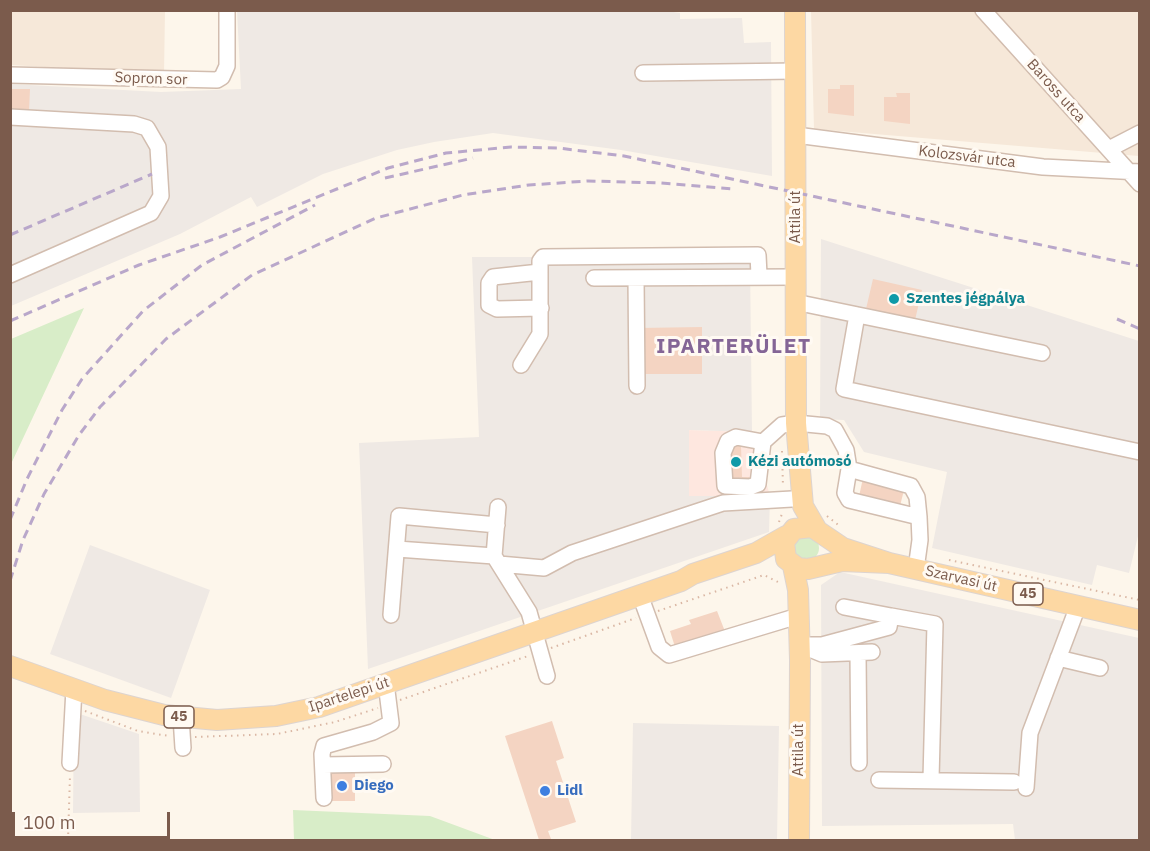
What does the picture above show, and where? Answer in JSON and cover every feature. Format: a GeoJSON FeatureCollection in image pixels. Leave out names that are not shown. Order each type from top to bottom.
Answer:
{"type":"FeatureCollection","features":[{"type":"Feature","properties":{"kind":"main road","name":"Attila út"},"geometry":{"type":"LineString","coordinates":[[788,534],[796,423],[795,10]]}},
{"type":"Feature","properties":{"kind":"main road","name":"Attila út"},"geometry":{"type":"LineString","coordinates":[[796,423],[803,506],[819,532]]}},
{"type":"Feature","properties":{"kind":"main road","name":"45"},"geometry":{"type":"LineString","coordinates":[[681,581],[693,574],[756,553],[806,526],[843,548],[889,563]]}},
{"type":"Feature","properties":{"kind":"main road"},"geometry":{"type":"LineString","coordinates":[[815,566],[826,551],[819,532]]}},
{"type":"Feature","properties":{"kind":"main road"},"geometry":{"type":"LineString","coordinates":[[788,534],[784,553],[791,565]]}},
{"type":"Feature","properties":{"kind":"main road","name":"45"},"geometry":{"type":"LineString","coordinates":[[681,581],[767,561],[803,569],[842,561],[889,563]]}},
{"type":"Feature","properties":{"kind":"main road","name":"Szarvasi út"},"geometry":{"type":"LineString","coordinates":[[889,563],[1140,620]]}},
{"type":"Feature","properties":{"kind":"main road","name":"Attila út"},"geometry":{"type":"LineString","coordinates":[[791,565],[798,590],[802,650]]}},
{"type":"Feature","properties":{"kind":"main road","name":"Attila út"},"geometry":{"type":"LineString","coordinates":[[799,840],[802,650],[808,589],[815,566]]}},
{"type":"Feature","properties":{"kind":"main road","name":"Ipartelepi út"},"geometry":{"type":"LineString","coordinates":[[10,666],[124,706],[181,717],[217,720],[276,717],[319,706],[681,581]]}},
{"type":"Feature","properties":{"kind":"street","name":"Sopron sor"},"geometry":{"type":"LineString","coordinates":[[10,75],[224,83],[227,66],[226,10]]}},
{"type":"Feature","properties":{"kind":"street","name":"Baross utca"},"geometry":{"type":"LineString","coordinates":[[983,10],[1109,149],[1134,171],[1140,184]]}},
{"type":"Feature","properties":{"kind":"street"},"geometry":{"type":"LineString","coordinates":[[643,73],[795,71]]}},
{"type":"Feature","properties":{"kind":"street"},"geometry":{"type":"LineString","coordinates":[[10,117],[134,124],[147,128],[158,147],[161,196],[151,213],[10,275]]}},
{"type":"Feature","properties":{"kind":"street"},"geometry":{"type":"LineString","coordinates":[[1109,149],[1140,133]]}},
{"type":"Feature","properties":{"kind":"street","name":"Kolozsvár utca"},"geometry":{"type":"LineString","coordinates":[[796,135],[1043,167],[1134,171]]}},
{"type":"Feature","properties":{"kind":"street"},"geometry":{"type":"LineString","coordinates":[[521,364],[540,334],[540,261],[547,256],[758,255],[759,275]]}},
{"type":"Feature","properties":{"kind":"street"},"geometry":{"type":"LineString","coordinates":[[540,272],[493,277],[489,283],[489,305],[494,308],[541,308]]}},
{"type":"Feature","properties":{"kind":"street"},"geometry":{"type":"LineString","coordinates":[[594,278],[759,275],[795,277]]}},
{"type":"Feature","properties":{"kind":"street"},"geometry":{"type":"LineString","coordinates":[[636,278],[637,386]]}},
{"type":"Feature","properties":{"kind":"street"},"geometry":{"type":"LineString","coordinates":[[795,302],[1042,353]]}},
{"type":"Feature","properties":{"kind":"street"},"geometry":{"type":"LineString","coordinates":[[857,315],[844,389],[1140,452]]}},
{"type":"Feature","properties":{"kind":"street"},"geometry":{"type":"LineString","coordinates":[[763,442],[782,425],[796,423],[827,426],[835,430],[846,450],[849,470],[845,493],[849,500],[919,517]]}},
{"type":"Feature","properties":{"kind":"street"},"geometry":{"type":"LineString","coordinates":[[849,470],[911,486],[917,497],[919,517],[920,540],[916,569]]}},
{"type":"Feature","properties":{"kind":"street"},"geometry":{"type":"LineString","coordinates":[[397,549],[544,568],[572,554],[723,503],[792,499]]}},
{"type":"Feature","properties":{"kind":"street"},"geometry":{"type":"LineString","coordinates":[[498,507],[496,560],[529,612],[547,676]]}},
{"type":"Feature","properties":{"kind":"street"},"geometry":{"type":"LineString","coordinates":[[391,615],[399,516],[496,525]]}},
{"type":"Feature","properties":{"kind":"street"},"geometry":{"type":"LineString","coordinates":[[640,595],[658,647],[669,655],[798,616]]}},
{"type":"Feature","properties":{"kind":"street"},"geometry":{"type":"LineString","coordinates":[[879,780],[931,779],[1020,785],[1030,733],[1078,606]]}},
{"type":"Feature","properties":{"kind":"street"},"geometry":{"type":"LineString","coordinates":[[844,607],[935,624],[931,779]]}},
{"type":"Feature","properties":{"kind":"street"},"geometry":{"type":"LineString","coordinates":[[802,650],[888,627],[891,616]]}},
{"type":"Feature","properties":{"kind":"street"},"geometry":{"type":"LineString","coordinates":[[802,650],[817,653],[865,652],[859,763]]}},
{"type":"Feature","properties":{"kind":"street"},"geometry":{"type":"LineString","coordinates":[[1058,658],[1100,668]]}},
{"type":"Feature","properties":{"kind":"street"},"geometry":{"type":"LineString","coordinates":[[324,798],[324,746],[373,732],[391,723],[386,683]]}},
{"type":"Feature","properties":{"kind":"street"},"geometry":{"type":"LineString","coordinates":[[70,763],[74,689]]}},
{"type":"Feature","properties":{"kind":"street"},"geometry":{"type":"LineString","coordinates":[[181,717],[183,748]]}},
{"type":"Feature","properties":{"kind":"street"},"geometry":{"type":"LineString","coordinates":[[323,765],[383,764]]}},
{"type":"Feature","properties":{"kind":"path"},"geometry":{"type":"LineString","coordinates":[[942,559],[1140,600]]}},
{"type":"Feature","properties":{"kind":"path"},"geometry":{"type":"LineString","coordinates":[[68,840],[70,763]]}},
{"type":"Feature","properties":{"kind":"shaded area"},"geometry":{"type":"Polygon","coordinates":[[[660,10],[680,13],[680,19],[742,18],[744,43],[771,42],[772,176],[621,150],[493,133],[434,142],[397,150],[323,174],[257,207],[251,197],[180,234],[11,306],[10,84],[161,92],[241,89],[237,11],[660,10]]]}},
{"type":"Feature","properties":{"kind":"shaded area"},"geometry":{"type":"Polygon","coordinates":[[[10,11],[165,11],[164,74],[11,65],[10,11]]]}},
{"type":"Feature","properties":{"kind":"shaded area"},"geometry":{"type":"Polygon","coordinates":[[[811,11],[1139,11],[1139,156],[814,129],[811,11]]]}},
{"type":"Feature","properties":{"kind":"shaded area"},"geometry":{"type":"Polygon","coordinates":[[[821,239],[1139,341],[1140,528],[1129,573],[1097,565],[1092,585],[932,548],[947,472],[864,452],[844,420],[820,419],[821,239]]]}},
{"type":"Feature","properties":{"kind":"shaded area"},"geometry":{"type":"Polygon","coordinates":[[[472,257],[532,257],[532,264],[750,262],[752,432],[689,430],[689,496],[770,496],[769,532],[368,669],[359,443],[479,437],[472,257]]]}},
{"type":"Feature","properties":{"kind":"shaded area"},"geometry":{"type":"Polygon","coordinates":[[[688,430],[752,432],[770,496],[689,497],[688,430]]]}},
{"type":"Feature","properties":{"kind":"shaded area"},"geometry":{"type":"Polygon","coordinates":[[[90,545],[210,590],[171,698],[50,654],[90,545]]]}},
{"type":"Feature","properties":{"kind":"shaded area"},"geometry":{"type":"Polygon","coordinates":[[[840,572],[1139,638],[1139,840],[1015,840],[1013,824],[822,826],[821,585],[840,572]]]}},
{"type":"Feature","properties":{"kind":"shaded area"},"geometry":{"type":"Polygon","coordinates":[[[74,712],[139,734],[140,812],[73,813],[74,712]]]}},
{"type":"Feature","properties":{"kind":"shaded area"},"geometry":{"type":"Polygon","coordinates":[[[633,723],[779,726],[777,840],[631,840],[633,723]]]}},
{"type":"Feature","properties":{"kind":"green space"},"geometry":{"type":"Polygon","coordinates":[[[84,308],[11,464],[11,339],[84,308]]]}},
{"type":"Feature","properties":{"kind":"green space"},"geometry":{"type":"Polygon","coordinates":[[[806,535],[815,539],[819,548],[815,557],[806,561],[797,557],[793,548],[797,539],[806,535]]]}},
{"type":"Feature","properties":{"kind":"green space"},"geometry":{"type":"Polygon","coordinates":[[[293,810],[430,816],[495,840],[294,840],[293,810]]]}},
{"type":"Feature","properties":{"kind":"building"},"geometry":{"type":"Polygon","coordinates":[[[840,85],[854,85],[854,116],[828,113],[828,89],[840,89],[840,85]]]}},
{"type":"Feature","properties":{"kind":"building"},"geometry":{"type":"Polygon","coordinates":[[[10,89],[30,89],[29,111],[10,111],[10,89]]]}},
{"type":"Feature","properties":{"kind":"building"},"geometry":{"type":"Polygon","coordinates":[[[896,93],[910,93],[910,124],[884,121],[884,97],[897,97],[896,93]]]}},
{"type":"Feature","properties":{"kind":"building","name":"Szentes jégpálya"},"geometry":{"type":"Polygon","coordinates":[[[873,279],[922,290],[915,320],[866,309],[873,279]]]}},
{"type":"Feature","properties":{"kind":"building"},"geometry":{"type":"Polygon","coordinates":[[[702,327],[702,374],[639,374],[639,328],[702,327]]]}},
{"type":"Feature","properties":{"kind":"building","name":"Kézi autómosó"},"geometry":{"type":"Polygon","coordinates":[[[731,446],[741,446],[742,477],[749,477],[750,485],[730,485],[731,446]]]}},
{"type":"Feature","properties":{"kind":"building"},"geometry":{"type":"Polygon","coordinates":[[[863,478],[904,490],[899,510],[858,501],[863,478]]]}},
{"type":"Feature","properties":{"kind":"building"},"geometry":{"type":"Polygon","coordinates":[[[717,611],[726,634],[675,647],[670,631],[691,624],[689,620],[717,611]]]}},
{"type":"Feature","properties":{"kind":"building","name":"Lidl"},"geometry":{"type":"Polygon","coordinates":[[[552,721],[564,758],[556,761],[576,822],[548,831],[551,839],[539,840],[505,736],[552,721]]]}},
{"type":"Feature","properties":{"kind":"building","name":"Diego"},"geometry":{"type":"Polygon","coordinates":[[[328,772],[355,772],[355,801],[328,801],[328,772]]]}},
{"type":"Feature","properties":{"kind":"railway"},"geometry":{"type":"LineString","coordinates":[[10,321],[139,265],[220,237],[388,168],[446,153],[511,147],[558,148],[624,156],[1140,266]]}},
{"type":"Feature","properties":{"kind":"railway"},"geometry":{"type":"LineString","coordinates":[[385,178],[473,158]]}},
{"type":"Feature","properties":{"kind":"railway"},"geometry":{"type":"LineString","coordinates":[[10,235],[152,174]]}},
{"type":"Feature","properties":{"kind":"railway"},"geometry":{"type":"LineString","coordinates":[[10,581],[23,540],[44,494],[79,435],[100,407],[166,339],[252,275],[376,218],[463,195],[529,185],[588,181],[661,183],[733,189]]}},
{"type":"Feature","properties":{"kind":"railway"},"geometry":{"type":"LineString","coordinates":[[10,520],[27,479],[62,410],[82,379],[143,311],[202,265],[315,205]]}},
{"type":"Feature","properties":{"kind":"railway"},"geometry":{"type":"LineString","coordinates":[[1117,319],[1140,329]]}},
{"type":"Feature","properties":{"kind":"place","name":"Szentes jégpálya"},"geometry":{"type":"Point","coordinates":[894,299]}},
{"type":"Feature","properties":{"kind":"place","name":"Kézi autómosó"},"geometry":{"type":"Point","coordinates":[736,462]}},
{"type":"Feature","properties":{"kind":"place","name":"Diego"},"geometry":{"type":"Point","coordinates":[342,786]}},
{"type":"Feature","properties":{"kind":"place","name":"Lidl"},"geometry":{"type":"Point","coordinates":[545,791]}},
{"type":"Feature","properties":{"kind":"district","name":"IPARTERÜLET"},"geometry":{"type":"Point","coordinates":[734,347]}}]}
